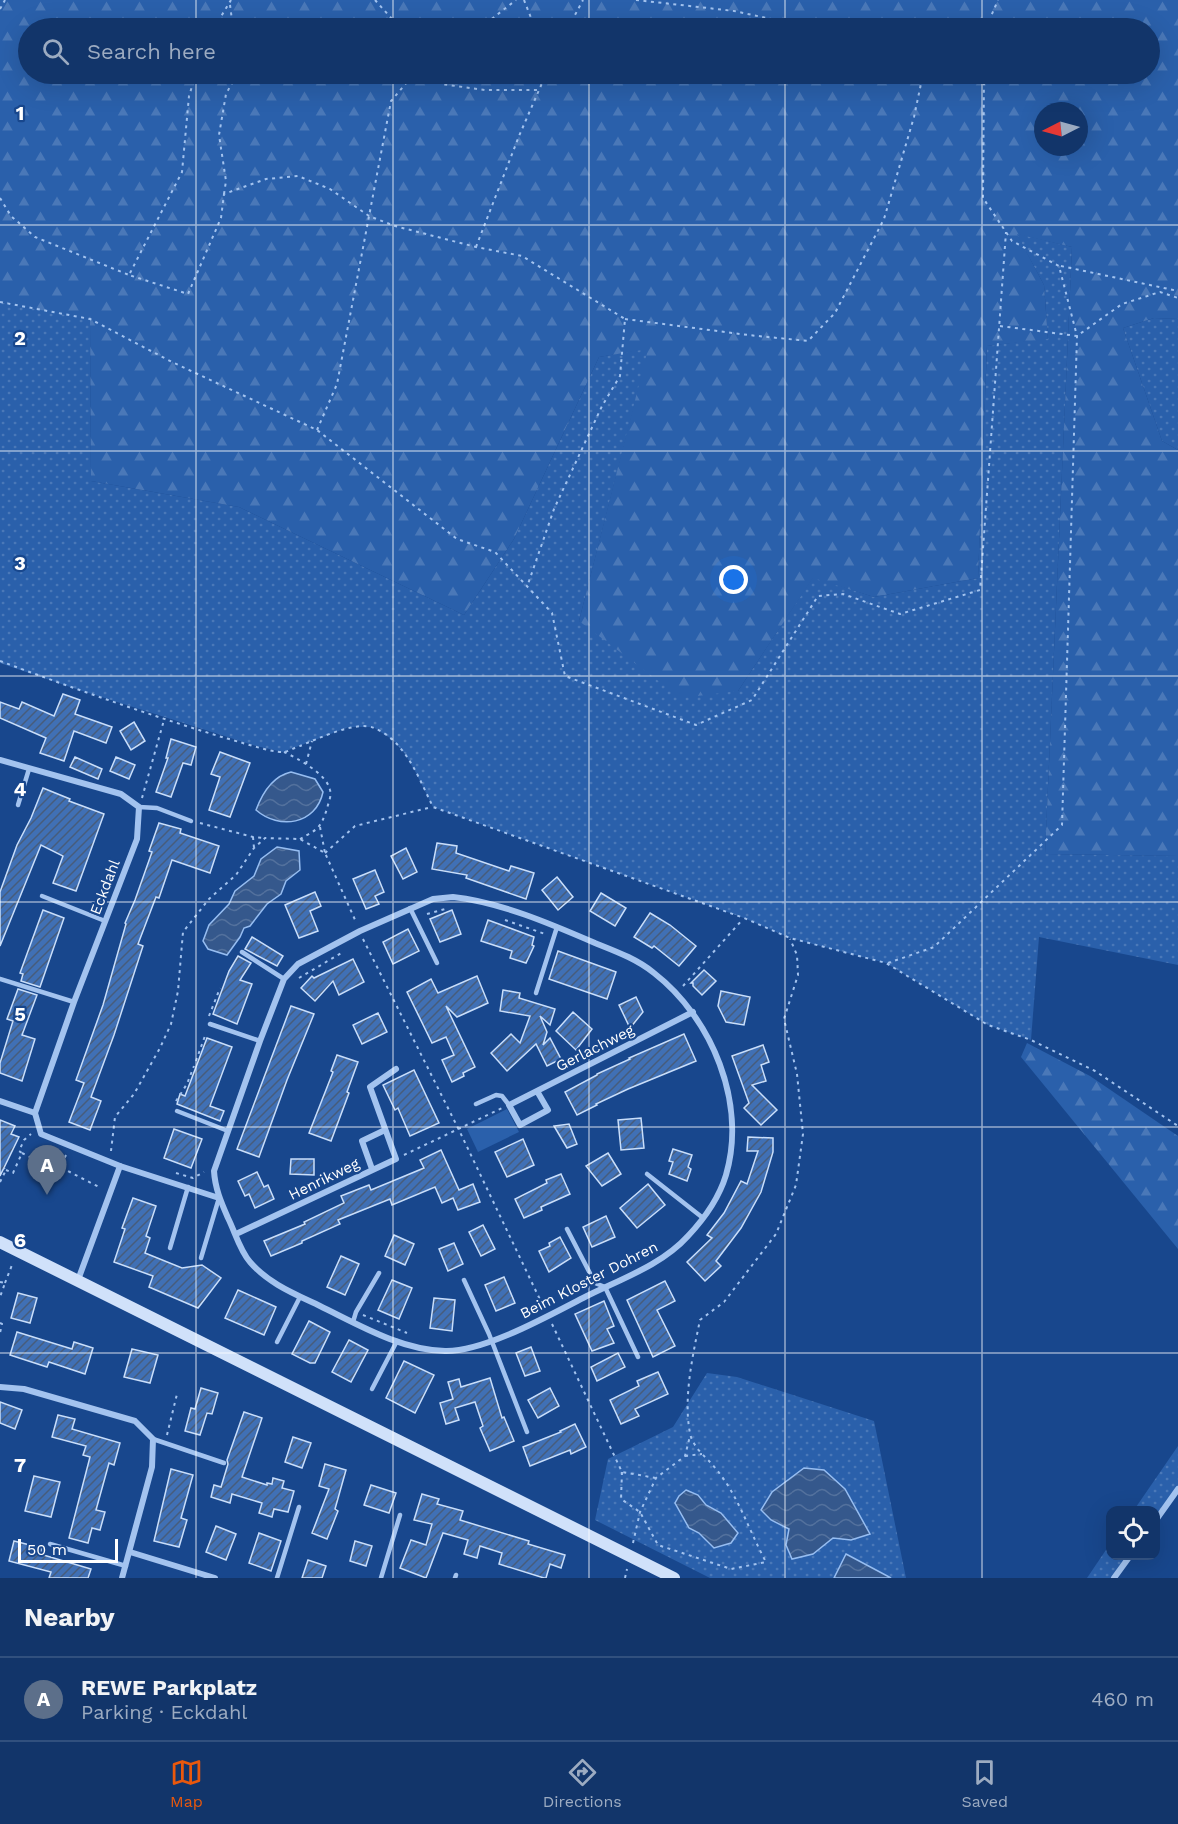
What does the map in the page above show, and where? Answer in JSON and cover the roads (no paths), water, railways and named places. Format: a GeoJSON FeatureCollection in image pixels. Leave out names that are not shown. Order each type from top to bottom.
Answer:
{"type":"FeatureCollection","features":[{"type":"Feature","properties":{"kind":"street"},"geometry":{"type":"LineString","coordinates":[[0,760],[121,794],[140,807]]}},
{"type":"Feature","properties":{"kind":"street","name":"Eckdahl"},"geometry":{"type":"LineString","coordinates":[[35,1113],[74,1002],[137,839],[140,807]]}},
{"type":"Feature","properties":{"kind":"street","name":"Beim Kloster Dohren"},"geometry":{"type":"LineString","coordinates":[[453,897],[472,899],[557,927],[618,952],[652,970],[678,993],[693,1012],[716,1055],[734,1124],[726,1175],[717,1198],[687,1238],[651,1264],[548,1316],[469,1349],[446,1351],[424,1349],[397,1341],[272,1282],[249,1261],[219,1198],[214,1185],[214,1171],[284,979],[298,964],[360,931],[433,899],[453,897]]}},
{"type":"Feature","properties":{"kind":"street","name":"Gerlachweg"},"geometry":{"type":"LineString","coordinates":[[509,1105],[693,1012]]}},
{"type":"Feature","properties":{"kind":"street"},"geometry":{"type":"LineString","coordinates":[[372,1169],[362,1141],[385,1130],[370,1087],[396,1069]]}},
{"type":"Feature","properties":{"kind":"street"},"geometry":{"type":"LineString","coordinates":[[509,1105],[520,1125],[548,1110],[537,1090]]}},
{"type":"Feature","properties":{"kind":"street"},"geometry":{"type":"LineString","coordinates":[[0,1101],[35,1113],[41,1134],[120,1166],[219,1198]]}},
{"type":"Feature","properties":{"kind":"street","name":"Henrikweg"},"geometry":{"type":"LineString","coordinates":[[236,1234],[396,1159],[385,1130]]}},
{"type":"Feature","properties":{"kind":"street"},"geometry":{"type":"LineString","coordinates":[[78,1280],[120,1166]]}},
{"type":"Feature","properties":{"kind":"street"},"geometry":{"type":"LineString","coordinates":[[0,1242],[674,1578]]}},
{"type":"Feature","properties":{"kind":"street"},"geometry":{"type":"LineString","coordinates":[[0,1387],[24,1389],[135,1421],[153,1439],[152,1467],[122,1578]]}},
{"type":"Feature","properties":{"kind":"street"},"geometry":{"type":"LineString","coordinates":[[1160,1513],[1178,1489]]}},
{"type":"Feature","properties":{"kind":"street"},"geometry":{"type":"LineString","coordinates":[[130,1552],[215,1578]]}},
{"type":"Feature","properties":{"kind":"street"},"geometry":{"type":"LineString","coordinates":[[1114,1578],[1127,1560]]}},
{"type":"Feature","properties":{"kind":"lane"},"geometry":{"type":"LineString","coordinates":[[18,805],[29,769]]}},
{"type":"Feature","properties":{"kind":"lane"},"geometry":{"type":"LineString","coordinates":[[140,807],[157,808],[191,821]]}},
{"type":"Feature","properties":{"kind":"lane"},"geometry":{"type":"LineString","coordinates":[[42,896],[105,921]]}},
{"type":"Feature","properties":{"kind":"lane"},"geometry":{"type":"LineString","coordinates":[[410,908],[437,963]]}},
{"type":"Feature","properties":{"kind":"lane"},"geometry":{"type":"LineString","coordinates":[[536,993],[557,927]]}},
{"type":"Feature","properties":{"kind":"lane"},"geometry":{"type":"LineString","coordinates":[[242,952],[284,979]]}},
{"type":"Feature","properties":{"kind":"lane"},"geometry":{"type":"LineString","coordinates":[[0,978],[74,1002]]}},
{"type":"Feature","properties":{"kind":"lane"},"geometry":{"type":"LineString","coordinates":[[210,1024],[260,1041]]}},
{"type":"Feature","properties":{"kind":"lane"},"geometry":{"type":"LineString","coordinates":[[476,1104],[496,1095],[502,1096],[509,1105]]}},
{"type":"Feature","properties":{"kind":"lane"},"geometry":{"type":"LineString","coordinates":[[177,1111],[228,1131]]}},
{"type":"Feature","properties":{"kind":"lane"},"geometry":{"type":"LineString","coordinates":[[647,1174],[703,1218]]}},
{"type":"Feature","properties":{"kind":"lane"},"geometry":{"type":"LineString","coordinates":[[170,1248],[188,1187]]}},
{"type":"Feature","properties":{"kind":"lane"},"geometry":{"type":"LineString","coordinates":[[201,1257],[219,1198]]}},
{"type":"Feature","properties":{"kind":"lane"},"geometry":{"type":"LineString","coordinates":[[567,1229],[595,1283],[605,1287],[639,1357]]}},
{"type":"Feature","properties":{"kind":"lane"},"geometry":{"type":"LineString","coordinates":[[353,1322],[356,1312],[379,1273]]}},
{"type":"Feature","properties":{"kind":"lane"},"geometry":{"type":"LineString","coordinates":[[464,1280],[491,1340],[527,1432]]}},
{"type":"Feature","properties":{"kind":"lane"},"geometry":{"type":"LineString","coordinates":[[277,1342],[300,1297]]}},
{"type":"Feature","properties":{"kind":"lane"},"geometry":{"type":"LineString","coordinates":[[372,1389],[397,1341]]}},
{"type":"Feature","properties":{"kind":"lane"},"geometry":{"type":"LineString","coordinates":[[153,1439],[224,1463]]}},
{"type":"Feature","properties":{"kind":"lane"},"geometry":{"type":"LineString","coordinates":[[277,1578],[299,1507]]}},
{"type":"Feature","properties":{"kind":"lane"},"geometry":{"type":"LineString","coordinates":[[381,1578],[400,1515]]}},
{"type":"Feature","properties":{"kind":"lane"},"geometry":{"type":"LineString","coordinates":[[50,1544],[126,1566]]}},
{"type":"Feature","properties":{"kind":"water"},"geometry":{"type":"Polygon","coordinates":[[[291,772],[315,779],[323,792],[313,812],[296,821],[285,822],[265,816],[256,810],[269,786],[279,777],[291,772]]]}},
{"type":"Feature","properties":{"kind":"water"},"geometry":{"type":"Polygon","coordinates":[[[277,847],[299,851],[300,870],[286,881],[281,894],[267,904],[250,926],[244,928],[227,955],[208,949],[203,941],[209,925],[229,904],[235,891],[254,876],[261,859],[277,847]]]}},
{"type":"Feature","properties":{"kind":"water"},"geometry":{"type":"Polygon","coordinates":[[[804,1468],[824,1470],[845,1489],[870,1534],[851,1540],[833,1538],[813,1554],[792,1559],[786,1545],[789,1529],[771,1520],[761,1510],[772,1492],[804,1468]]]}},
{"type":"Feature","properties":{"kind":"water"},"geometry":{"type":"Polygon","coordinates":[[[686,1490],[698,1495],[706,1505],[721,1513],[738,1533],[731,1543],[714,1548],[699,1533],[689,1528],[675,1503],[686,1490]]]}},
{"type":"Feature","properties":{"kind":"water"},"geometry":{"type":"Polygon","coordinates":[[[846,1554],[891,1578],[834,1578],[846,1554]]]}},
{"type":"Feature","properties":{"kind":"place","name":"REWE Parkplatz"},"geometry":{"type":"Point","coordinates":[47,1195]}}]}
